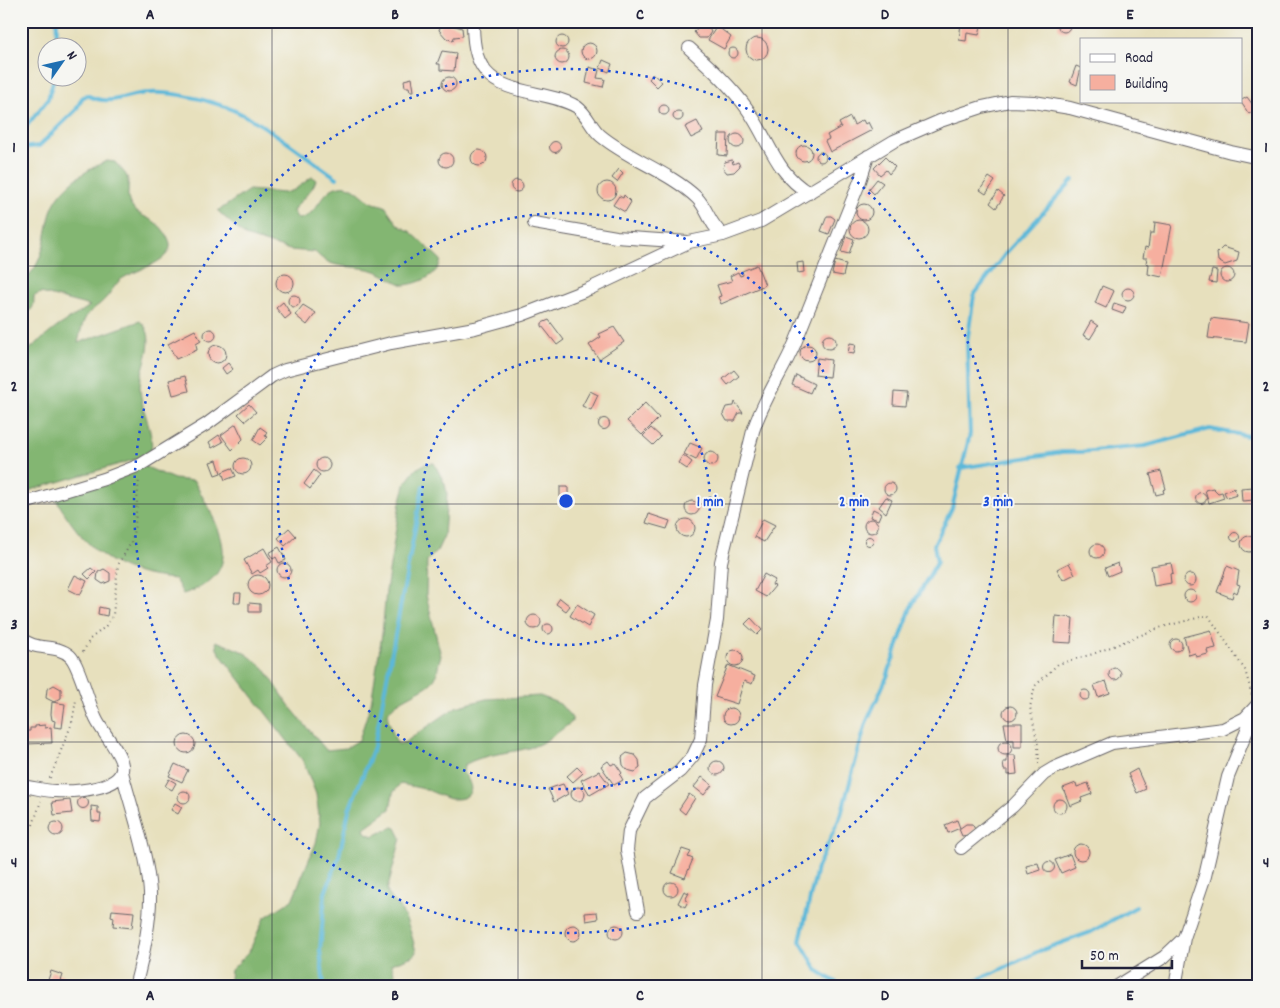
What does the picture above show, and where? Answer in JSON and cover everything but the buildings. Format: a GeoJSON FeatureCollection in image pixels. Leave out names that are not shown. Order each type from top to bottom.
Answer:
{"type":"FeatureCollection","features":[{"type":"Feature","properties":{"kind":"street"},"geometry":{"type":"LineString","coordinates":[[474,21],[473,40],[480,62],[493,78],[509,86],[566,102],[576,107],[601,136],[696,198],[712,225],[723,235]]}},
{"type":"Feature","properties":{"kind":"street"},"geometry":{"type":"LineString","coordinates":[[689,48],[714,71],[747,108],[779,167],[798,186],[809,193]]}},
{"type":"Feature","properties":{"kind":"street"},"geometry":{"type":"LineString","coordinates":[[21,504],[104,479],[140,465],[207,424],[272,376],[285,370],[391,343],[475,328],[522,315],[589,289],[689,242],[723,235],[761,221],[849,170],[868,156],[940,121],[982,106],[1010,101],[1034,102],[1070,108],[1259,158]]}},
{"type":"Feature","properties":{"kind":"street"},"geometry":{"type":"LineString","coordinates":[[638,911],[627,850],[629,831],[645,798],[680,771],[693,756],[701,739],[705,685],[717,620],[721,562],[753,431],[759,411],[791,351],[860,181],[868,156]]}},
{"type":"Feature","properties":{"kind":"street"},"geometry":{"type":"LineString","coordinates":[[534,223],[616,236],[689,242]]}},
{"type":"Feature","properties":{"kind":"street"},"geometry":{"type":"LineString","coordinates":[[21,638],[32,646],[62,651],[70,656],[76,664],[89,704],[100,728],[120,758],[140,840],[150,893],[147,926],[136,987]]}},
{"type":"Feature","properties":{"kind":"street"},"geometry":{"type":"LineString","coordinates":[[961,848],[1013,806],[1040,778],[1054,768],[1112,742],[1174,734],[1212,732],[1223,729],[1245,718],[1257,704]]}},
{"type":"Feature","properties":{"kind":"street"},"geometry":{"type":"LineString","coordinates":[[1175,987],[1184,938],[1205,876],[1228,776],[1257,704]]}},
{"type":"Feature","properties":{"kind":"street"},"geometry":{"type":"LineString","coordinates":[[21,786],[45,790],[71,791],[94,788],[112,782],[122,772]]}},
{"type":"Feature","properties":{"kind":"street"},"geometry":{"type":"LineString","coordinates":[[1116,987],[1164,957],[1184,938]]}},
{"type":"Feature","properties":{"kind":"path"},"geometry":{"type":"LineString","coordinates":[[76,664],[90,639],[105,627],[113,615],[118,565],[131,544],[135,525],[140,465]]}},
{"type":"Feature","properties":{"kind":"path"},"geometry":{"type":"LineString","coordinates":[[1040,778],[1038,745],[1030,707],[1035,686],[1058,664],[1093,654],[1158,628],[1208,615],[1245,670],[1257,704]]}},
{"type":"Feature","properties":{"kind":"path"},"geometry":{"type":"LineString","coordinates":[[33,825],[72,722],[77,692]]}},
{"type":"Feature","properties":{"kind":"green space"},"geometry":{"type":"Polygon","coordinates":[[[107,161],[115,162],[126,175],[128,181],[128,200],[132,207],[164,231],[170,246],[167,253],[161,259],[119,281],[105,299],[86,317],[78,343],[140,321],[146,328],[149,344],[140,387],[142,403],[151,436],[151,452],[147,456],[21,493],[21,356],[57,327],[90,306],[41,293],[34,296],[33,306],[30,310],[21,314],[21,282],[29,275],[40,258],[52,209],[61,193],[83,174],[107,161]]]}},
{"type":"Feature","properties":{"kind":"green space"},"geometry":{"type":"Polygon","coordinates":[[[312,177],[316,179],[315,183],[293,211],[298,219],[310,214],[331,190],[336,187],[348,186],[374,203],[385,206],[398,225],[411,232],[441,260],[436,271],[421,281],[404,285],[372,270],[328,262],[315,252],[290,250],[245,236],[218,211],[249,190],[284,193],[294,190],[312,177]]]}},
{"type":"Feature","properties":{"kind":"green space"},"geometry":{"type":"Polygon","coordinates":[[[434,463],[445,484],[447,494],[444,536],[437,551],[427,561],[426,595],[441,656],[433,681],[423,689],[400,701],[390,710],[388,718],[398,744],[404,743],[456,707],[486,699],[540,696],[560,704],[572,718],[572,722],[553,736],[532,747],[480,758],[464,765],[463,773],[471,788],[468,795],[459,799],[449,799],[424,789],[400,784],[393,793],[390,809],[364,828],[366,833],[373,836],[393,827],[396,828],[401,838],[387,890],[404,916],[416,952],[413,956],[391,964],[399,987],[229,987],[231,970],[249,952],[264,918],[292,900],[316,843],[320,823],[316,794],[303,761],[223,658],[217,649],[216,641],[244,652],[264,668],[291,708],[326,750],[346,748],[359,740],[371,703],[400,503],[406,482],[416,469],[425,464],[434,463]]]}},
{"type":"Feature","properties":{"kind":"green space"},"geometry":{"type":"Polygon","coordinates":[[[144,466],[174,479],[194,481],[219,530],[223,546],[222,560],[217,574],[204,585],[183,594],[175,579],[134,571],[117,565],[102,556],[77,531],[54,496],[144,466]]]}},
{"type":"Feature","properties":{"kind":"waterway"},"geometry":{"type":"LineString","coordinates":[[56,38],[57,21]]}},
{"type":"Feature","properties":{"kind":"waterway"},"geometry":{"type":"LineString","coordinates":[[21,133],[48,99],[51,88]]}},
{"type":"Feature","properties":{"kind":"waterway"},"geometry":{"type":"LineString","coordinates":[[21,148],[39,146],[76,110],[82,98],[87,95],[96,99],[111,100],[141,94],[165,93],[207,101],[231,109],[278,136],[337,178]]}},
{"type":"Feature","properties":{"kind":"waterway"},"geometry":{"type":"LineString","coordinates":[[843,987],[818,971],[800,941],[817,868],[841,815],[866,723],[887,677],[911,607],[937,562],[934,545],[952,508],[970,434],[967,343],[974,295],[1006,253],[1073,180]]}},
{"type":"Feature","properties":{"kind":"waterway"},"geometry":{"type":"LineString","coordinates":[[960,468],[1062,452],[1145,446],[1210,429],[1259,438]]}},
{"type":"Feature","properties":{"kind":"waterway"},"geometry":{"type":"LineString","coordinates":[[324,987],[320,950],[325,893],[339,856],[349,810],[374,747],[423,486]]}},
{"type":"Feature","properties":{"kind":"waterway"},"geometry":{"type":"LineString","coordinates":[[958,987],[991,974],[1039,951],[1091,932],[1136,907]]}}]}
